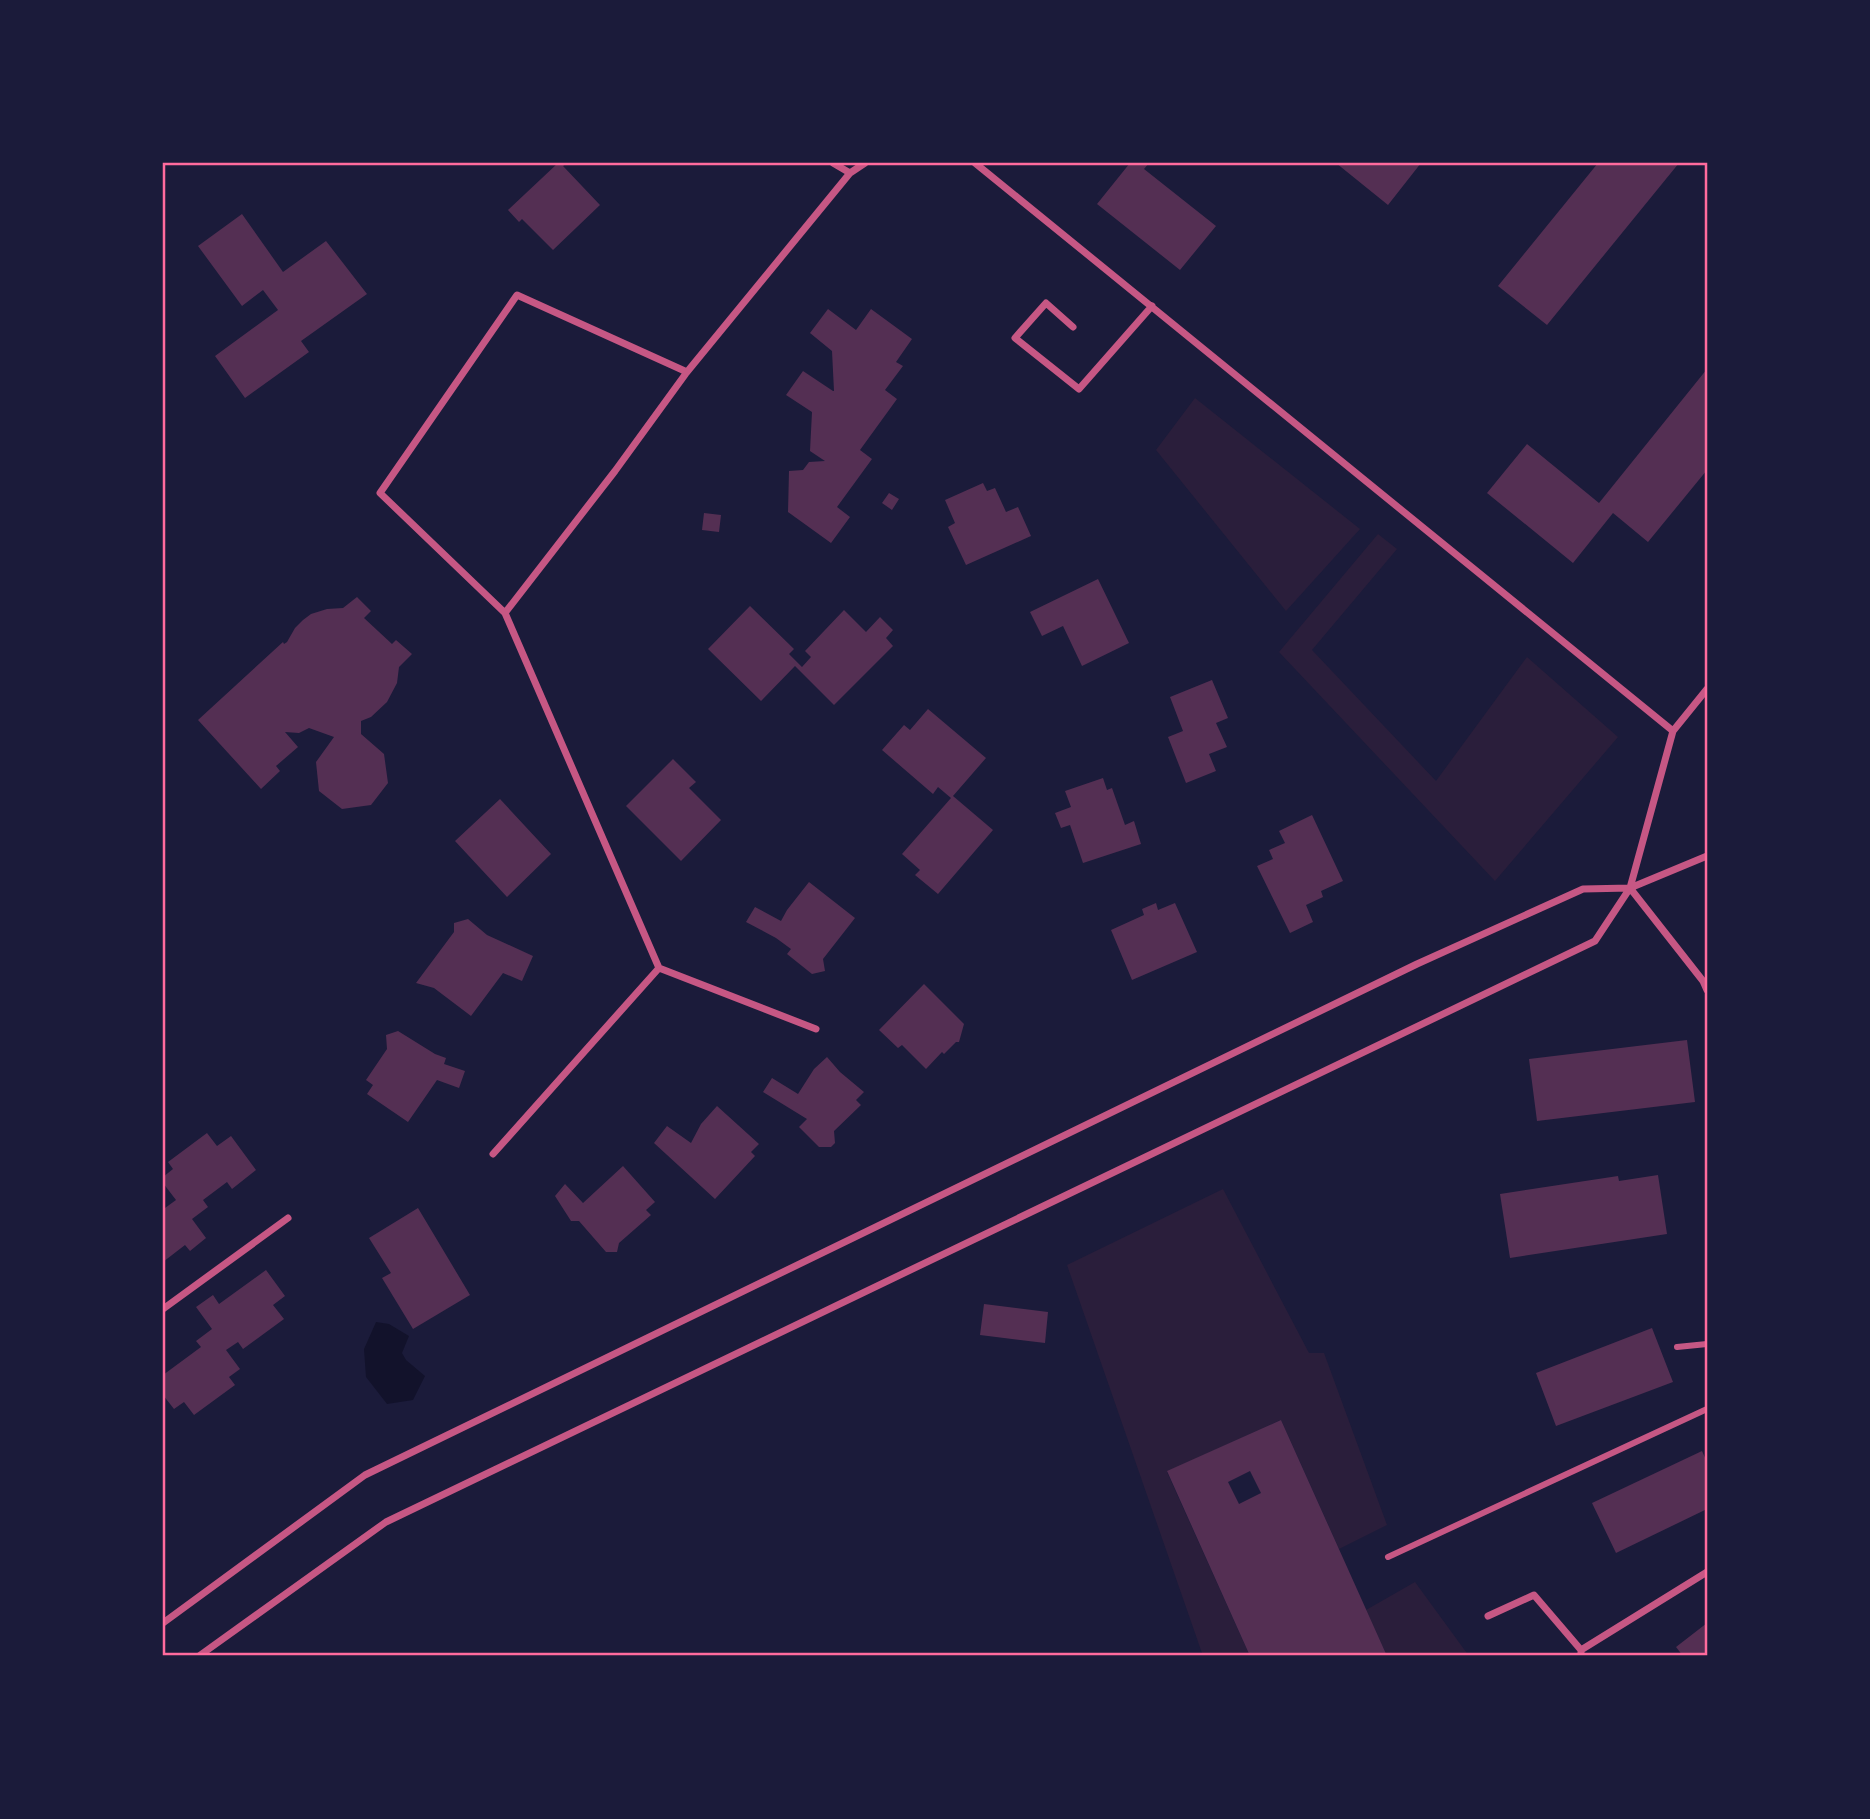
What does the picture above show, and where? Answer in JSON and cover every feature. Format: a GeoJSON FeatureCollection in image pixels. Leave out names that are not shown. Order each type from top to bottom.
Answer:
{"type":"FeatureCollection","features":[{"type":"Feature","properties":{"kind":"street"},"geometry":{"type":"LineString","coordinates":[[834,163],[850,173]]}},
{"type":"Feature","properties":{"kind":"street"},"geometry":{"type":"LineString","coordinates":[[506,613],[687,372],[850,173],[865,163]]}},
{"type":"Feature","properties":{"kind":"street"},"geometry":{"type":"LineString","coordinates":[[975,163],[1673,731]]}},
{"type":"Feature","properties":{"kind":"street"},"geometry":{"type":"LineString","coordinates":[[687,372],[517,295],[380,493],[506,613],[659,968],[816,1029]]}},
{"type":"Feature","properties":{"kind":"street"},"geometry":{"type":"LineString","coordinates":[[1073,327],[1046,303],[1015,338],[1079,388],[1152,306]]}},
{"type":"Feature","properties":{"kind":"street"},"geometry":{"type":"LineString","coordinates":[[199,1656],[386,1522],[1595,941],[1630,888],[1673,731],[1707,689]]}},
{"type":"Feature","properties":{"kind":"street"},"geometry":{"type":"LineString","coordinates":[[163,1623],[365,1475],[1417,964],[1583,889],[1630,888],[1707,856]]}},
{"type":"Feature","properties":{"kind":"street"},"geometry":{"type":"LineString","coordinates":[[1630,888],[1703,981],[1707,990]]}},
{"type":"Feature","properties":{"kind":"street"},"geometry":{"type":"LineString","coordinates":[[493,1154],[659,968]]}},
{"type":"Feature","properties":{"kind":"street"},"geometry":{"type":"LineString","coordinates":[[163,1309],[288,1218]]}},
{"type":"Feature","properties":{"kind":"street"},"geometry":{"type":"LineString","coordinates":[[1677,1347],[1707,1344]]}},
{"type":"Feature","properties":{"kind":"street"},"geometry":{"type":"LineString","coordinates":[[1388,1557],[1707,1409]]}},
{"type":"Feature","properties":{"kind":"street"},"geometry":{"type":"LineString","coordinates":[[1488,1616],[1534,1595],[1581,1653],[1707,1572]]}},
{"type":"Feature","properties":{"kind":"shaded area"},"geometry":{"type":"Polygon","coordinates":[[[1195,398],[1360,529],[1286,611],[1156,450],[1195,398]]]}},
{"type":"Feature","properties":{"kind":"shaded area"},"geometry":{"type":"Polygon","coordinates":[[[1378,534],[1397,549],[1312,650],[1436,781],[1527,657],[1618,737],[1495,881],[1279,652],[1378,534]]]}},
{"type":"Feature","properties":{"kind":"shaded area"},"geometry":{"type":"Polygon","coordinates":[[[1223,1189],[1309,1353],[1324,1353],[1387,1525],[1339,1549],[1281,1420],[1167,1472],[1250,1656],[1203,1656],[1067,1265],[1223,1189]]]}},
{"type":"Feature","properties":{"kind":"shaded area"},"geometry":{"type":"Polygon","coordinates":[[[376,1322],[389,1324],[409,1336],[402,1353],[406,1360],[425,1376],[413,1400],[387,1404],[366,1377],[364,1349],[376,1322]]]}},
{"type":"Feature","properties":{"kind":"shaded area"},"geometry":{"type":"Polygon","coordinates":[[[1415,1582],[1469,1656],[1387,1656],[1366,1610],[1415,1582]]]}},
{"type":"Feature","properties":{"kind":"building"},"geometry":{"type":"Polygon","coordinates":[[[558,163],[567,163],[563,166],[600,205],[553,250],[522,219],[519,222],[508,210],[558,163]]]}},
{"type":"Feature","properties":{"kind":"building"},"geometry":{"type":"Polygon","coordinates":[[[1130,163],[1149,163],[1144,169],[1216,226],[1180,270],[1097,204],[1130,163]]]}},
{"type":"Feature","properties":{"kind":"building"},"geometry":{"type":"Polygon","coordinates":[[[1336,163],[1421,163],[1388,205],[1336,163]]]}},
{"type":"Feature","properties":{"kind":"building"},"geometry":{"type":"Polygon","coordinates":[[[1598,163],[1679,163],[1547,325],[1498,286],[1598,163]]]}},
{"type":"Feature","properties":{"kind":"building"},"geometry":{"type":"Polygon","coordinates":[[[242,214],[283,272],[326,241],[367,294],[301,341],[309,352],[245,398],[215,356],[278,310],[263,290],[242,306],[198,246],[242,214]]]}},
{"type":"Feature","properties":{"kind":"building"},"geometry":{"type":"Polygon","coordinates":[[[828,309],[856,330],[871,309],[912,339],[896,362],[903,366],[885,390],[897,399],[860,450],[872,459],[837,507],[850,517],[831,543],[788,512],[789,471],[803,470],[809,462],[825,461],[810,451],[812,412],[786,395],[803,371],[834,391],[832,351],[810,333],[828,309]]]}},
{"type":"Feature","properties":{"kind":"building"},"geometry":{"type":"Polygon","coordinates":[[[1707,369],[1707,470],[1648,542],[1613,513],[1573,563],[1487,493],[1527,444],[1599,503],[1707,369]]]}},
{"type":"Feature","properties":{"kind":"building"},"geometry":{"type":"Polygon","coordinates":[[[983,483],[987,491],[995,488],[1006,512],[1018,507],[1031,536],[966,565],[948,527],[955,523],[945,500],[983,483]]]}},
{"type":"Feature","properties":{"kind":"building"},"geometry":{"type":"Polygon","coordinates":[[[889,493],[899,499],[892,510],[882,503],[889,493]]]}},
{"type":"Feature","properties":{"kind":"building"},"geometry":{"type":"Polygon","coordinates":[[[704,513],[721,515],[719,532],[702,530],[704,513]]]}},
{"type":"Feature","properties":{"kind":"building"},"geometry":{"type":"Polygon","coordinates":[[[1098,579],[1129,643],[1082,666],[1063,626],[1042,636],[1030,612],[1098,579]]]}},
{"type":"Feature","properties":{"kind":"building"},"geometry":{"type":"Polygon","coordinates":[[[357,597],[371,611],[364,618],[392,644],[396,640],[412,654],[399,667],[397,683],[387,702],[371,717],[361,721],[361,734],[384,754],[388,783],[371,805],[342,809],[319,791],[316,762],[334,737],[309,728],[299,733],[285,732],[298,747],[276,766],[280,771],[261,789],[198,720],[283,642],[287,642],[303,620],[311,614],[327,609],[343,608],[357,597]]]}},
{"type":"Feature","properties":{"kind":"building"},"geometry":{"type":"Polygon","coordinates":[[[750,606],[794,649],[789,654],[802,667],[811,657],[805,651],[844,610],[866,632],[880,617],[893,630],[886,638],[893,646],[834,705],[795,666],[761,701],[708,649],[750,606]]]}},
{"type":"Feature","properties":{"kind":"building"},"geometry":{"type":"Polygon","coordinates":[[[1212,680],[1228,718],[1216,723],[1227,747],[1209,754],[1216,771],[1186,783],[1168,737],[1183,731],[1170,697],[1212,680]]]}},
{"type":"Feature","properties":{"kind":"building"},"geometry":{"type":"Polygon","coordinates":[[[928,709],[986,758],[953,796],[993,830],[938,894],[915,875],[920,870],[902,854],[951,798],[938,787],[933,794],[882,750],[904,725],[910,730],[928,709]]]}},
{"type":"Feature","properties":{"kind":"building"},"geometry":{"type":"Polygon","coordinates":[[[673,759],[696,782],[689,788],[721,820],[681,861],[626,806],[673,759]]]}},
{"type":"Feature","properties":{"kind":"building"},"geometry":{"type":"Polygon","coordinates":[[[1103,778],[1107,790],[1112,788],[1125,825],[1134,821],[1141,844],[1083,863],[1070,825],[1061,828],[1055,813],[1071,807],[1065,791],[1103,778]]]}},
{"type":"Feature","properties":{"kind":"building"},"geometry":{"type":"Polygon","coordinates":[[[500,799],[551,854],[507,897],[455,841],[500,799]]]}},
{"type":"Feature","properties":{"kind":"building"},"geometry":{"type":"Polygon","coordinates":[[[1312,815],[1343,881],[1321,891],[1323,897],[1306,905],[1313,922],[1290,933],[1257,866],[1273,859],[1269,850],[1285,843],[1279,831],[1312,815]]]}},
{"type":"Feature","properties":{"kind":"building"},"geometry":{"type":"Polygon","coordinates":[[[809,882],[855,918],[823,959],[825,971],[812,974],[787,954],[791,949],[746,922],[755,907],[781,921],[809,882]]]}},
{"type":"Feature","properties":{"kind":"building"},"geometry":{"type":"Polygon","coordinates":[[[1156,903],[1158,910],[1175,903],[1197,952],[1132,980],[1111,930],[1144,915],[1142,909],[1156,903]]]}},
{"type":"Feature","properties":{"kind":"building"},"geometry":{"type":"Polygon","coordinates":[[[468,919],[487,935],[533,956],[522,981],[503,973],[471,1016],[434,988],[416,983],[454,932],[454,923],[468,919]]]}},
{"type":"Feature","properties":{"kind":"building"},"geometry":{"type":"Polygon","coordinates":[[[924,984],[964,1024],[959,1042],[944,1054],[942,1052],[926,1069],[902,1045],[898,1048],[879,1030],[924,984]]]}},
{"type":"Feature","properties":{"kind":"building"},"geometry":{"type":"Polygon","coordinates":[[[398,1031],[446,1058],[444,1064],[465,1071],[459,1088],[437,1080],[408,1122],[367,1094],[373,1085],[366,1080],[387,1049],[386,1035],[398,1031]]]}},
{"type":"Feature","properties":{"kind":"building"},"geometry":{"type":"Polygon","coordinates":[[[1687,1040],[1695,1102],[1537,1121],[1529,1059],[1687,1040]]]}},
{"type":"Feature","properties":{"kind":"building"},"geometry":{"type":"Polygon","coordinates":[[[827,1057],[864,1092],[856,1100],[861,1105],[834,1131],[835,1143],[831,1147],[819,1147],[799,1127],[807,1119],[763,1092],[772,1078],[798,1094],[814,1069],[827,1057]]]}},
{"type":"Feature","properties":{"kind":"building"},"geometry":{"type":"Polygon","coordinates":[[[717,1106],[759,1144],[751,1152],[755,1156],[715,1199],[654,1143],[667,1126],[691,1143],[701,1124],[717,1106]]]}},
{"type":"Feature","properties":{"kind":"building"},"geometry":{"type":"Polygon","coordinates":[[[207,1133],[217,1146],[231,1136],[256,1170],[232,1189],[227,1182],[203,1200],[208,1207],[192,1219],[206,1238],[190,1251],[185,1245],[163,1262],[163,1204],[165,1208],[176,1200],[163,1183],[163,1177],[173,1169],[168,1162],[207,1133]]]}},
{"type":"Feature","properties":{"kind":"building"},"geometry":{"type":"Polygon","coordinates":[[[623,1166],[655,1202],[646,1210],[651,1215],[619,1243],[617,1252],[606,1252],[579,1221],[571,1221],[555,1196],[565,1184],[583,1203],[623,1166]]]}},
{"type":"Feature","properties":{"kind":"building"},"geometry":{"type":"Polygon","coordinates":[[[1658,1175],[1667,1234],[1510,1258],[1500,1194],[1618,1176],[1619,1181],[1658,1175]]]}},
{"type":"Feature","properties":{"kind":"building"},"geometry":{"type":"Polygon","coordinates":[[[418,1208],[470,1295],[413,1329],[382,1278],[391,1273],[369,1238],[418,1208]]]}},
{"type":"Feature","properties":{"kind":"building"},"geometry":{"type":"Polygon","coordinates":[[[266,1270],[285,1296],[273,1305],[284,1319],[243,1349],[238,1342],[226,1350],[240,1369],[229,1377],[235,1385],[194,1415],[184,1402],[174,1409],[163,1395],[163,1375],[201,1347],[196,1341],[212,1329],[196,1307],[213,1295],[219,1304],[266,1270]]]}},
{"type":"Feature","properties":{"kind":"building"},"geometry":{"type":"Polygon","coordinates":[[[984,1304],[1048,1312],[1045,1343],[980,1335],[984,1304]]]}},
{"type":"Feature","properties":{"kind":"building"},"geometry":{"type":"Polygon","coordinates":[[[1652,1328],[1673,1382],[1556,1426],[1536,1373],[1652,1328]]]}},
{"type":"Feature","properties":{"kind":"building"},"geometry":{"type":"Polygon","coordinates":[[[1281,1420],[1387,1656],[1250,1656],[1167,1471],[1281,1420]],[[1250,1471],[1228,1482],[1239,1504],[1261,1493],[1250,1471]]]}},
{"type":"Feature","properties":{"kind":"building"},"geometry":{"type":"Polygon","coordinates":[[[1702,1451],[1707,1462],[1707,1509],[1616,1553],[1592,1503],[1702,1451]]]}},
{"type":"Feature","properties":{"kind":"building"},"geometry":{"type":"Polygon","coordinates":[[[1707,1623],[1707,1656],[1683,1656],[1676,1647],[1707,1623]]]}}]}
